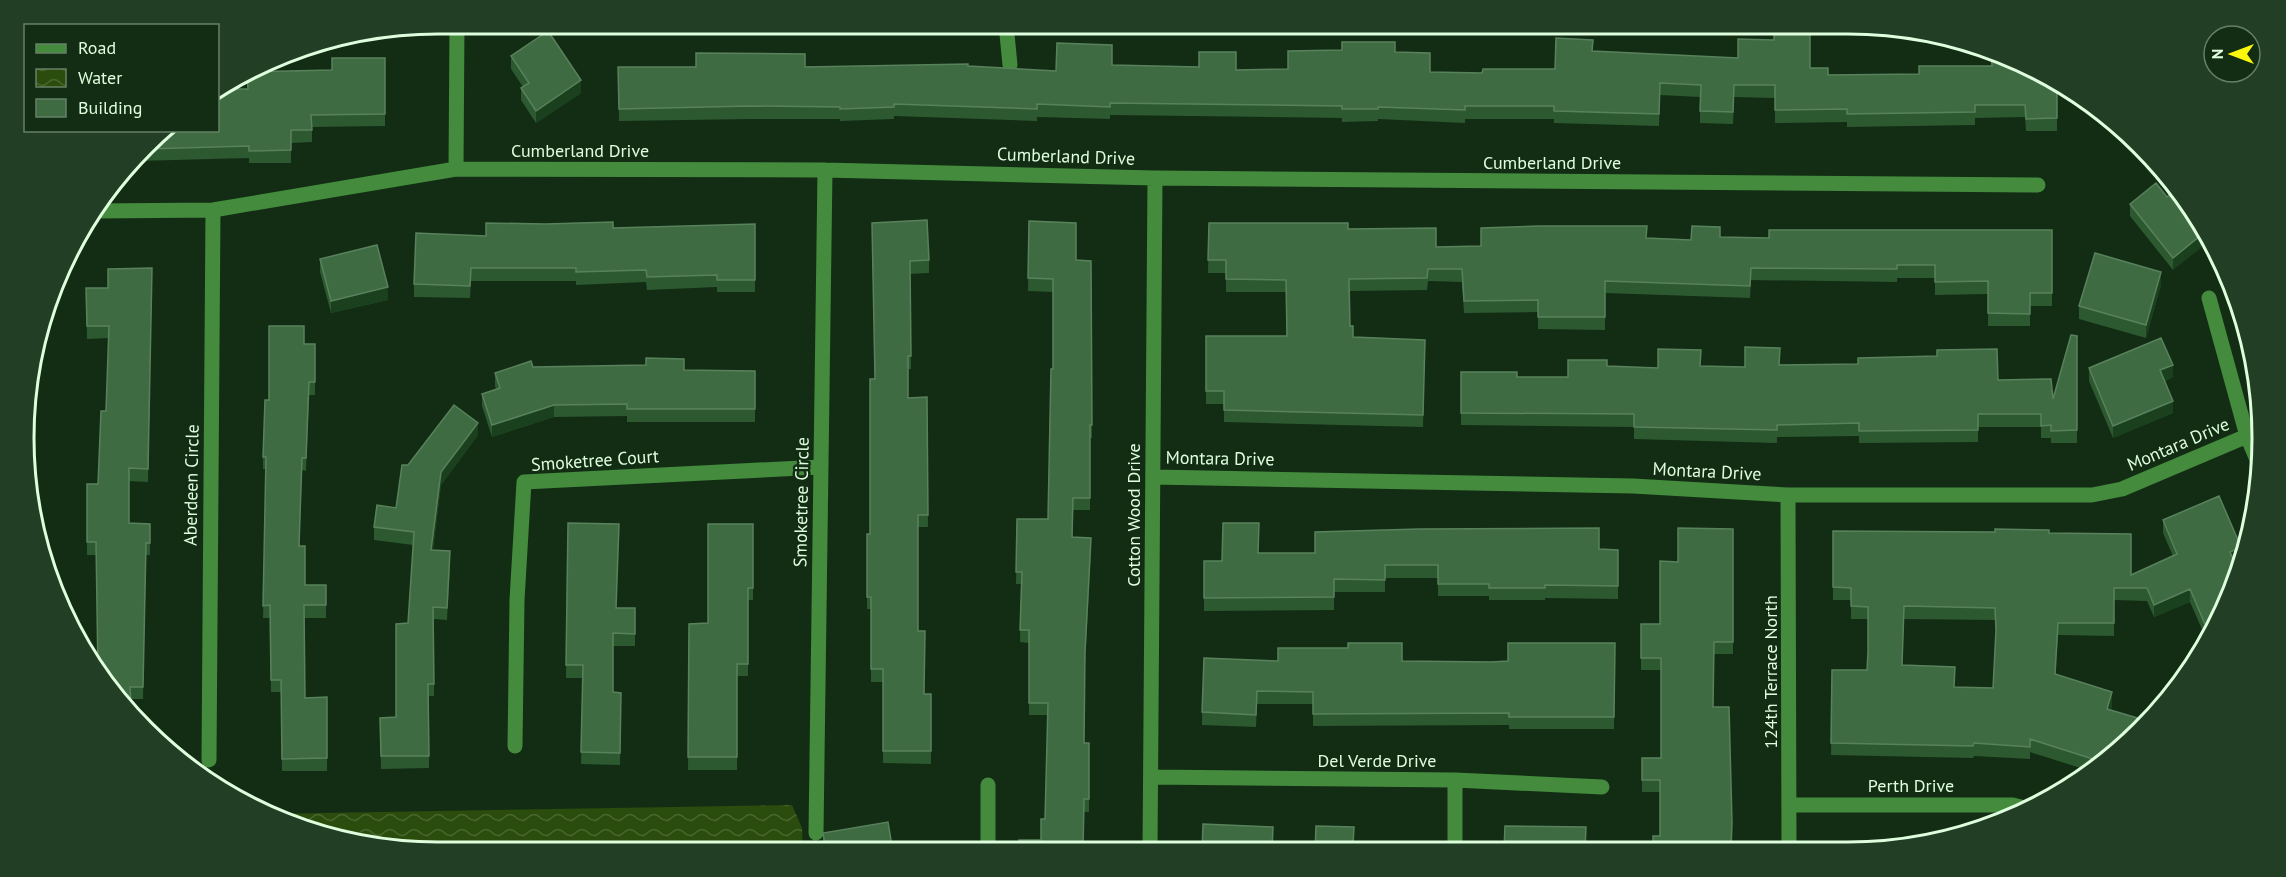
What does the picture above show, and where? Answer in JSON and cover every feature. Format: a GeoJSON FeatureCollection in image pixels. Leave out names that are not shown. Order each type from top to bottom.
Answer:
{"type":"FeatureCollection","features":[{"type":"Feature","properties":{"kind":"street"},"geometry":{"type":"LineString","coordinates":[[456,169],[457,34]]}},
{"type":"Feature","properties":{"kind":"street"},"geometry":{"type":"LineString","coordinates":[[1007,34],[1010,65]]}},
{"type":"Feature","properties":{"kind":"street","name":"Cumberland Drive"},"geometry":{"type":"LineString","coordinates":[[105,211],[213,210],[456,169],[825,170],[1155,178],[2038,185]]}},
{"type":"Feature","properties":{"kind":"street","name":"Smoketree Circle"},"geometry":{"type":"LineString","coordinates":[[816,833],[825,170]]}},
{"type":"Feature","properties":{"kind":"street","name":"Cotton Wood Drive"},"geometry":{"type":"LineString","coordinates":[[1150,842],[1155,178]]}},
{"type":"Feature","properties":{"kind":"street","name":"Aberdeen Circle"},"geometry":{"type":"LineString","coordinates":[[209,760],[213,210]]}},
{"type":"Feature","properties":{"kind":"street"},"geometry":{"type":"LineString","coordinates":[[2208,298],[2252,447]]}},
{"type":"Feature","properties":{"kind":"street","name":"Montara Drive"},"geometry":{"type":"LineString","coordinates":[[1153,477],[1633,486],[1788,495],[2092,495],[2122,489],[2247,436]]}},
{"type":"Feature","properties":{"kind":"street","name":"Smoketree Court"},"geometry":{"type":"LineString","coordinates":[[515,746],[517,600],[524,482],[821,466]]}},
{"type":"Feature","properties":{"kind":"street","name":"124th Terrace North"},"geometry":{"type":"LineString","coordinates":[[1788,495],[1790,842]]}},
{"type":"Feature","properties":{"kind":"street","name":"Del Verde Drive"},"geometry":{"type":"LineString","coordinates":[[1151,777],[1455,780],[1602,787]]}},
{"type":"Feature","properties":{"kind":"street"},"geometry":{"type":"LineString","coordinates":[[1455,780],[1455,842]]}},
{"type":"Feature","properties":{"kind":"street"},"geometry":{"type":"LineString","coordinates":[[988,784],[988,842]]}},
{"type":"Feature","properties":{"kind":"street","name":"Perth Drive"},"geometry":{"type":"LineString","coordinates":[[1790,805],[2016,806]]}},
{"type":"Feature","properties":{"kind":"water"},"geometry":{"type":"Polygon","coordinates":[[[792,805],[802,828],[803,842],[412,842],[360,835],[288,814],[792,805]]]}},
{"type":"Feature","properties":{"kind":"building"},"geometry":{"type":"Polygon","coordinates":[[[544,34],[550,34],[581,80],[536,111],[521,88],[529,83],[511,56],[544,34]]]}},
{"type":"Feature","properties":{"kind":"building"},"geometry":{"type":"Polygon","coordinates":[[[1774,34],[1810,34],[1810,68],[1828,68],[1828,75],[1919,74],[1919,66],[1992,66],[1992,61],[2026,76],[2057,93],[2057,118],[2026,119],[2025,105],[1975,105],[1975,112],[1847,114],[1847,109],[1775,110],[1775,85],[1734,85],[1733,112],[1700,111],[1701,85],[1660,83],[1659,114],[1554,111],[1554,106],[1465,106],[1465,110],[1110,103],[1110,107],[1037,104],[1037,109],[894,104],[894,107],[840,109],[840,107],[751,106],[619,109],[618,67],[696,67],[696,53],[805,54],[805,67],[968,64],[968,66],[1056,71],[1057,43],[1112,45],[1112,65],[1199,67],[1199,52],[1236,52],[1236,70],[1288,69],[1288,51],[1342,50],[1342,42],[1395,42],[1395,52],[1430,53],[1430,72],[1482,73],[1483,69],[1555,69],[1556,38],[1593,40],[1592,51],[1738,58],[1738,39],[1774,40],[1774,34]]]}},
{"type":"Feature","properties":{"kind":"building"},"geometry":{"type":"Polygon","coordinates":[[[332,58],[385,58],[385,114],[311,115],[312,130],[291,130],[291,150],[249,151],[249,146],[158,149],[176,132],[219,132],[219,100],[236,89],[248,89],[248,83],[270,71],[332,70],[332,58]]]}},
{"type":"Feature","properties":{"kind":"building"},"geometry":{"type":"Polygon","coordinates":[[[2156,183],[2167,197],[2169,195],[2198,238],[2173,258],[2130,204],[2156,183]]]}},
{"type":"Feature","properties":{"kind":"building"},"geometry":{"type":"Polygon","coordinates":[[[927,220],[929,260],[910,261],[911,356],[908,356],[908,398],[927,397],[928,515],[918,515],[918,631],[925,631],[924,694],[931,694],[931,751],[883,751],[883,669],[871,669],[871,597],[867,597],[867,534],[870,534],[870,379],[875,379],[872,223],[927,220]]]}},
{"type":"Feature","properties":{"kind":"building"},"geometry":{"type":"Polygon","coordinates":[[[1029,221],[1076,223],[1076,260],[1091,261],[1090,498],[1073,498],[1072,537],[1091,538],[1085,652],[1084,743],[1089,743],[1089,799],[1084,799],[1083,842],[1019,842],[1019,840],[1041,840],[1041,819],[1045,819],[1048,703],[1029,703],[1029,630],[1020,630],[1022,572],[1016,572],[1017,519],[1048,519],[1051,369],[1053,369],[1053,279],[1028,278],[1029,221]]]}},
{"type":"Feature","properties":{"kind":"building"},"geometry":{"type":"Polygon","coordinates":[[[613,222],[613,228],[755,224],[755,280],[717,280],[717,275],[647,277],[646,270],[576,272],[576,268],[471,268],[470,286],[414,284],[416,233],[486,236],[486,223],[613,222]]]}},
{"type":"Feature","properties":{"kind":"building"},"geometry":{"type":"Polygon","coordinates":[[[1209,223],[1348,223],[1348,229],[1436,228],[1436,247],[1481,246],[1481,228],[1539,226],[1647,226],[1646,238],[1691,240],[1692,226],[1720,227],[1720,237],[1769,238],[1769,230],[2052,230],[2052,293],[2030,293],[2030,314],[1988,313],[1988,281],[1935,282],[1935,265],[1897,265],[1897,269],[1751,268],[1750,286],[1605,281],[1605,317],[1538,317],[1538,300],[1464,301],[1462,269],[1428,269],[1427,278],[1349,279],[1350,326],[1353,326],[1353,337],[1425,340],[1423,415],[1224,410],[1224,391],[1206,391],[1206,336],[1287,336],[1286,280],[1226,279],[1226,260],[1208,260],[1209,223]]]}},
{"type":"Feature","properties":{"kind":"building"},"geometry":{"type":"Polygon","coordinates":[[[377,245],[388,287],[331,301],[320,259],[377,245]]]}},
{"type":"Feature","properties":{"kind":"building"},"geometry":{"type":"Polygon","coordinates":[[[2095,253],[2161,272],[2146,325],[2079,306],[2095,253]]]}},
{"type":"Feature","properties":{"kind":"building"},"geometry":{"type":"Polygon","coordinates":[[[152,268],[148,469],[129,468],[129,523],[150,524],[150,543],[146,543],[143,687],[130,687],[131,700],[98,654],[96,542],[87,542],[87,484],[98,484],[101,411],[106,411],[109,326],[87,326],[86,288],[108,288],[108,269],[152,268]]]}},
{"type":"Feature","properties":{"kind":"building"},"geometry":{"type":"Polygon","coordinates":[[[269,326],[304,326],[304,344],[315,344],[315,382],[309,382],[306,458],[302,458],[299,546],[305,546],[305,585],[326,585],[326,605],[304,605],[305,698],[327,697],[327,758],[282,759],[281,680],[271,680],[270,605],[263,606],[266,457],[263,457],[265,400],[269,400],[269,326]]]}},
{"type":"Feature","properties":{"kind":"building"},"geometry":{"type":"Polygon","coordinates":[[[2071,335],[2077,336],[2077,430],[2051,431],[2051,425],[2041,426],[2041,414],[1978,414],[1978,430],[1859,431],[1859,423],[1777,425],[1777,430],[1634,427],[1634,414],[1461,413],[1461,372],[1517,372],[1517,377],[1568,377],[1568,360],[1607,360],[1607,366],[1658,368],[1658,349],[1701,350],[1700,366],[1745,367],[1745,347],[1780,348],[1779,365],[1858,364],[1858,358],[1937,356],[1937,350],[1997,349],[1998,380],[2051,379],[2053,399],[2071,335]]]}},
{"type":"Feature","properties":{"kind":"building"},"geometry":{"type":"Polygon","coordinates":[[[2161,338],[2173,365],[2160,370],[2173,401],[2113,426],[2089,368],[2161,338]]]}},
{"type":"Feature","properties":{"kind":"building"},"geometry":{"type":"Polygon","coordinates":[[[646,358],[684,359],[684,370],[755,371],[755,409],[627,409],[627,404],[554,405],[492,425],[482,394],[500,388],[495,373],[531,361],[533,367],[646,365],[646,358]]]}},
{"type":"Feature","properties":{"kind":"building"},"geometry":{"type":"Polygon","coordinates":[[[454,405],[478,423],[441,472],[431,550],[450,551],[447,608],[433,607],[434,684],[428,684],[429,756],[381,756],[380,718],[396,717],[396,624],[408,623],[414,532],[374,527],[377,505],[396,508],[402,465],[408,465],[454,405]]]}},
{"type":"Feature","properties":{"kind":"building"},"geometry":{"type":"Polygon","coordinates":[[[2219,496],[2238,541],[2236,549],[2230,552],[2233,559],[2230,568],[2205,625],[2190,589],[2154,605],[2147,588],[2114,588],[2114,623],[2058,623],[2055,674],[2112,692],[2107,709],[2138,718],[2093,759],[2030,739],[2030,747],[1974,743],[1973,746],[1831,743],[1832,670],[1867,670],[1868,652],[1868,607],[1851,606],[1851,588],[1833,587],[1833,531],[1995,532],[1995,529],[2049,530],[2049,533],[2131,534],[2131,575],[2177,554],[2163,520],[2219,496]],[[1904,606],[1902,665],[1955,667],[1954,687],[1993,688],[1995,608],[1904,606]]]}},
{"type":"Feature","properties":{"kind":"building"},"geometry":{"type":"Polygon","coordinates":[[[568,523],[619,524],[616,608],[635,608],[635,634],[613,633],[613,692],[621,693],[620,753],[581,752],[583,665],[566,665],[568,523]]]}},
{"type":"Feature","properties":{"kind":"building"},"geometry":{"type":"Polygon","coordinates":[[[1223,523],[1259,523],[1258,553],[1315,553],[1315,532],[1599,528],[1599,549],[1618,550],[1618,586],[1545,585],[1545,588],[1489,588],[1489,584],[1438,584],[1438,565],[1385,565],[1385,580],[1334,579],[1334,597],[1204,598],[1204,561],[1222,561],[1223,523]]]}},
{"type":"Feature","properties":{"kind":"building"},"geometry":{"type":"Polygon","coordinates":[[[708,524],[753,524],[753,588],[748,588],[748,664],[737,664],[737,757],[688,757],[689,624],[708,623],[708,524]]]}},
{"type":"Feature","properties":{"kind":"building"},"geometry":{"type":"Polygon","coordinates":[[[1678,528],[1733,529],[1733,642],[1714,642],[1713,707],[1729,707],[1731,842],[1653,842],[1653,836],[1660,836],[1660,780],[1642,780],[1642,758],[1661,758],[1661,658],[1641,658],[1641,624],[1660,624],[1660,561],[1678,562],[1678,528]]]}},
{"type":"Feature","properties":{"kind":"building"},"geometry":{"type":"Polygon","coordinates":[[[1348,643],[1402,643],[1402,661],[1491,662],[1508,661],[1508,643],[1615,643],[1614,717],[1509,717],[1509,713],[1313,714],[1313,692],[1257,691],[1256,715],[1202,712],[1204,658],[1278,661],[1278,648],[1348,648],[1348,643]]]}},
{"type":"Feature","properties":{"kind":"building"},"geometry":{"type":"Polygon","coordinates":[[[888,822],[891,842],[824,842],[823,833],[888,822]]]}},
{"type":"Feature","properties":{"kind":"building"},"geometry":{"type":"Polygon","coordinates":[[[1203,824],[1273,827],[1272,842],[1202,842],[1203,824]]]}},
{"type":"Feature","properties":{"kind":"building"},"geometry":{"type":"Polygon","coordinates":[[[1316,826],[1354,827],[1353,842],[1315,842],[1316,826]]]}},
{"type":"Feature","properties":{"kind":"building"},"geometry":{"type":"Polygon","coordinates":[[[1505,826],[1586,827],[1585,842],[1504,842],[1505,826]]]}}]}
